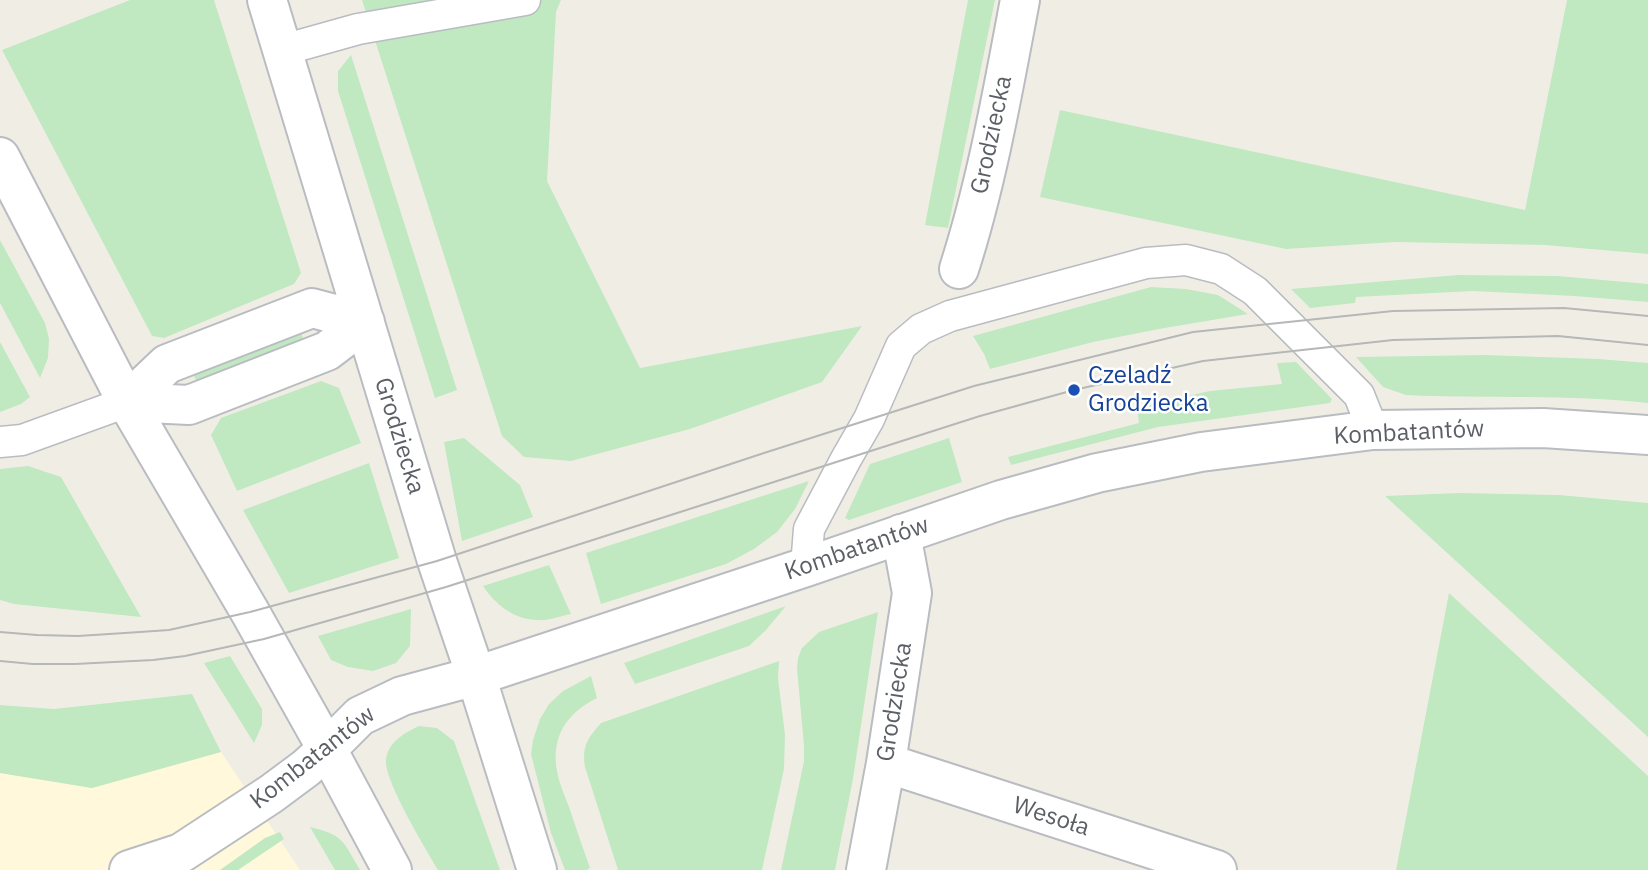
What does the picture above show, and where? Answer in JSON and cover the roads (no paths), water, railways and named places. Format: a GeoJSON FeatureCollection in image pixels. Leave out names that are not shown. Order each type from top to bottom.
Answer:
{"type":"FeatureCollection","features":[{"type":"Feature","properties":{"kind":"street","name":"Grodziecka"},"geometry":{"type":"LineString","coordinates":[[267,0],[438,561],[537,870]]}},
{"type":"Feature","properties":{"kind":"street","name":"Grodziecka"},"geometry":{"type":"LineString","coordinates":[[959,269],[970,234],[1001,98],[1020,0]]}},
{"type":"Feature","properties":{"kind":"street"},"geometry":{"type":"LineString","coordinates":[[0,157],[127,402],[250,612],[392,870]]}},
{"type":"Feature","properties":{"kind":"street"},"geometry":{"type":"LineString","coordinates":[[127,402],[189,405],[327,351],[365,322]]}},
{"type":"Feature","properties":{"kind":"street","name":"Kombatantów"},"geometry":{"type":"LineString","coordinates":[[129,870],[181,853],[306,768],[360,716],[402,696],[476,676],[1001,500],[1097,473],[1201,452],[1373,430],[1543,428],[1648,435]]}},
{"type":"Feature","properties":{"kind":"street","name":"Grodziecka"},"geometry":{"type":"LineString","coordinates":[[866,870],[886,763],[912,593],[901,534]]}},
{"type":"Feature","properties":{"kind":"street","name":"Wesoła"},"geometry":{"type":"LineString","coordinates":[[886,763],[1215,870]]}},
{"type":"Feature","properties":{"kind":"lane"},"geometry":{"type":"LineString","coordinates":[[283,50],[358,29],[525,0]]}},
{"type":"Feature","properties":{"kind":"lane"},"geometry":{"type":"LineString","coordinates":[[806,567],[809,529],[869,419],[901,346],[921,329],[950,316],[1146,263],[1186,260],[1221,269],[1255,291],[1359,395],[1373,430]]}},
{"type":"Feature","properties":{"kind":"lane"},"geometry":{"type":"LineString","coordinates":[[0,442],[22,440],[127,402]]}},
{"type":"Feature","properties":{"kind":"tram line"},"geometry":{"type":"LineString","coordinates":[[0,632],[78,636],[169,630],[250,612],[437,561],[974,386],[1193,332],[1393,311],[1564,308],[1648,316]]}},
{"type":"Feature","properties":{"kind":"tram line"},"geometry":{"type":"LineString","coordinates":[[0,661],[75,664],[153,660],[264,639],[446,587],[980,416],[1074,390],[1203,361],[1393,340],[1558,336],[1648,345]]}},
{"type":"Feature","properties":{"kind":"place","name":"Czeladź Grodziecka"},"geometry":{"type":"Point","coordinates":[1074,390]}}]}
